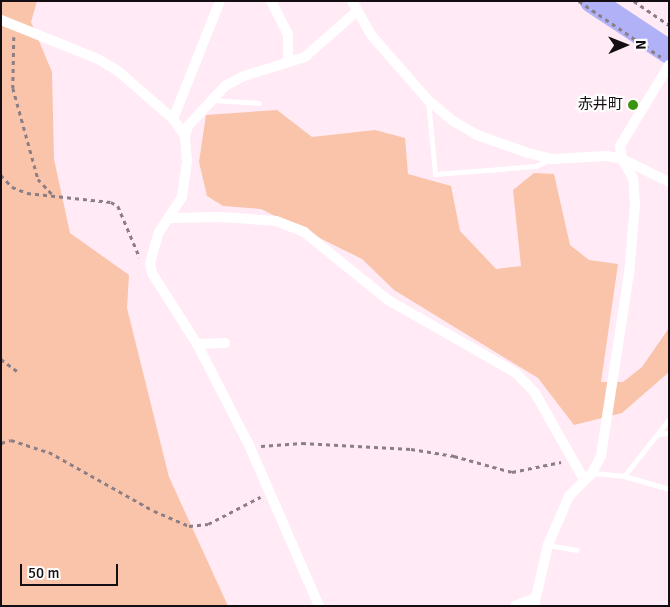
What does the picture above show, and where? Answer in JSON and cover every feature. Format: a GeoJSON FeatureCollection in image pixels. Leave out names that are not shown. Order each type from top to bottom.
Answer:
{"type":"FeatureCollection","features":[{"type":"Feature","properties":{"kind":"street"},"geometry":{"type":"LineString","coordinates":[[173,119],[220,1]]}},
{"type":"Feature","properties":{"kind":"street"},"geometry":{"type":"LineString","coordinates":[[270,1],[288,35],[288,62]]}},
{"type":"Feature","properties":{"kind":"street"},"geometry":{"type":"LineString","coordinates":[[352,1],[356,12],[372,36],[428,100],[453,121],[477,135],[552,159],[607,156],[622,159],[669,182]]}},
{"type":"Feature","properties":{"kind":"street"},"geometry":{"type":"LineString","coordinates":[[319,606],[250,447],[197,344],[152,273],[150,263],[159,232],[171,218],[182,197],[187,161],[185,136],[188,126],[210,100],[244,76],[305,57],[356,12]]}},
{"type":"Feature","properties":{"kind":"street"},"geometry":{"type":"LineString","coordinates":[[1,20],[98,59],[118,71],[173,119],[185,136]]}},
{"type":"Feature","properties":{"kind":"street"},"geometry":{"type":"LineString","coordinates":[[515,606],[534,602],[548,545],[569,496],[588,475],[601,456],[629,274],[635,190],[622,159],[622,139],[669,64]]}},
{"type":"Feature","properties":{"kind":"street"},"geometry":{"type":"LineString","coordinates":[[171,218],[276,221],[304,232],[388,300],[516,373],[535,393],[573,460],[588,475]]}},
{"type":"Feature","properties":{"kind":"street"},"geometry":{"type":"LineString","coordinates":[[197,344],[225,343]]}},
{"type":"Feature","properties":{"kind":"lane"},"geometry":{"type":"LineString","coordinates":[[210,100],[259,103]]}},
{"type":"Feature","properties":{"kind":"lane"},"geometry":{"type":"LineString","coordinates":[[428,100],[435,174],[536,166],[552,159]]}},
{"type":"Feature","properties":{"kind":"lane"},"geometry":{"type":"LineString","coordinates":[[624,476],[669,419]]}},
{"type":"Feature","properties":{"kind":"lane"},"geometry":{"type":"LineString","coordinates":[[658,434],[669,433]]}},
{"type":"Feature","properties":{"kind":"lane"},"geometry":{"type":"LineString","coordinates":[[588,475],[624,476],[669,490]]}},
{"type":"Feature","properties":{"kind":"lane"},"geometry":{"type":"LineString","coordinates":[[548,545],[577,550]]}},
{"type":"Feature","properties":{"kind":"path"},"geometry":{"type":"LineString","coordinates":[[579,1],[669,64]]}},
{"type":"Feature","properties":{"kind":"path"},"geometry":{"type":"LineString","coordinates":[[634,1],[669,25]]}},
{"type":"Feature","properties":{"kind":"path"},"geometry":{"type":"LineString","coordinates":[[16,25],[13,88],[38,178],[53,195]]}},
{"type":"Feature","properties":{"kind":"path"},"geometry":{"type":"LineString","coordinates":[[1,175],[12,187],[27,193],[103,199],[118,206],[138,256],[150,263]]}},
{"type":"Feature","properties":{"kind":"path"},"geometry":{"type":"LineString","coordinates":[[1,359],[17,371]]}},
{"type":"Feature","properties":{"kind":"path"},"geometry":{"type":"LineString","coordinates":[[1,443],[11,440],[49,452],[154,511],[189,526],[208,524],[270,491]]}},
{"type":"Feature","properties":{"kind":"path"},"geometry":{"type":"LineString","coordinates":[[250,447],[302,443],[411,449],[454,456],[512,472],[573,460]]}},
{"type":"Feature","properties":{"kind":"shaded area"},"geometry":{"type":"Polygon","coordinates":[[[1,1],[37,1],[31,22],[52,72],[54,159],[70,233],[129,275],[127,308],[169,477],[228,606],[1,606],[1,1]]]}},
{"type":"Feature","properties":{"kind":"shaded area"},"geometry":{"type":"Polygon","coordinates":[[[277,110],[312,137],[375,130],[405,138],[408,174],[451,186],[460,231],[496,269],[521,266],[513,190],[534,173],[554,174],[570,245],[589,260],[618,264],[601,382],[623,382],[642,367],[669,328],[669,372],[622,413],[574,425],[538,378],[394,290],[362,259],[261,209],[223,206],[207,196],[199,162],[206,115],[277,110]]]}},
{"type":"Feature","properties":{"kind":"waterway"},"geometry":{"type":"LineString","coordinates":[[592,1],[669,52]]}},
{"type":"Feature","properties":{"kind":"place","name":"赤井町"},"geometry":{"type":"Point","coordinates":[633,105]}}]}
